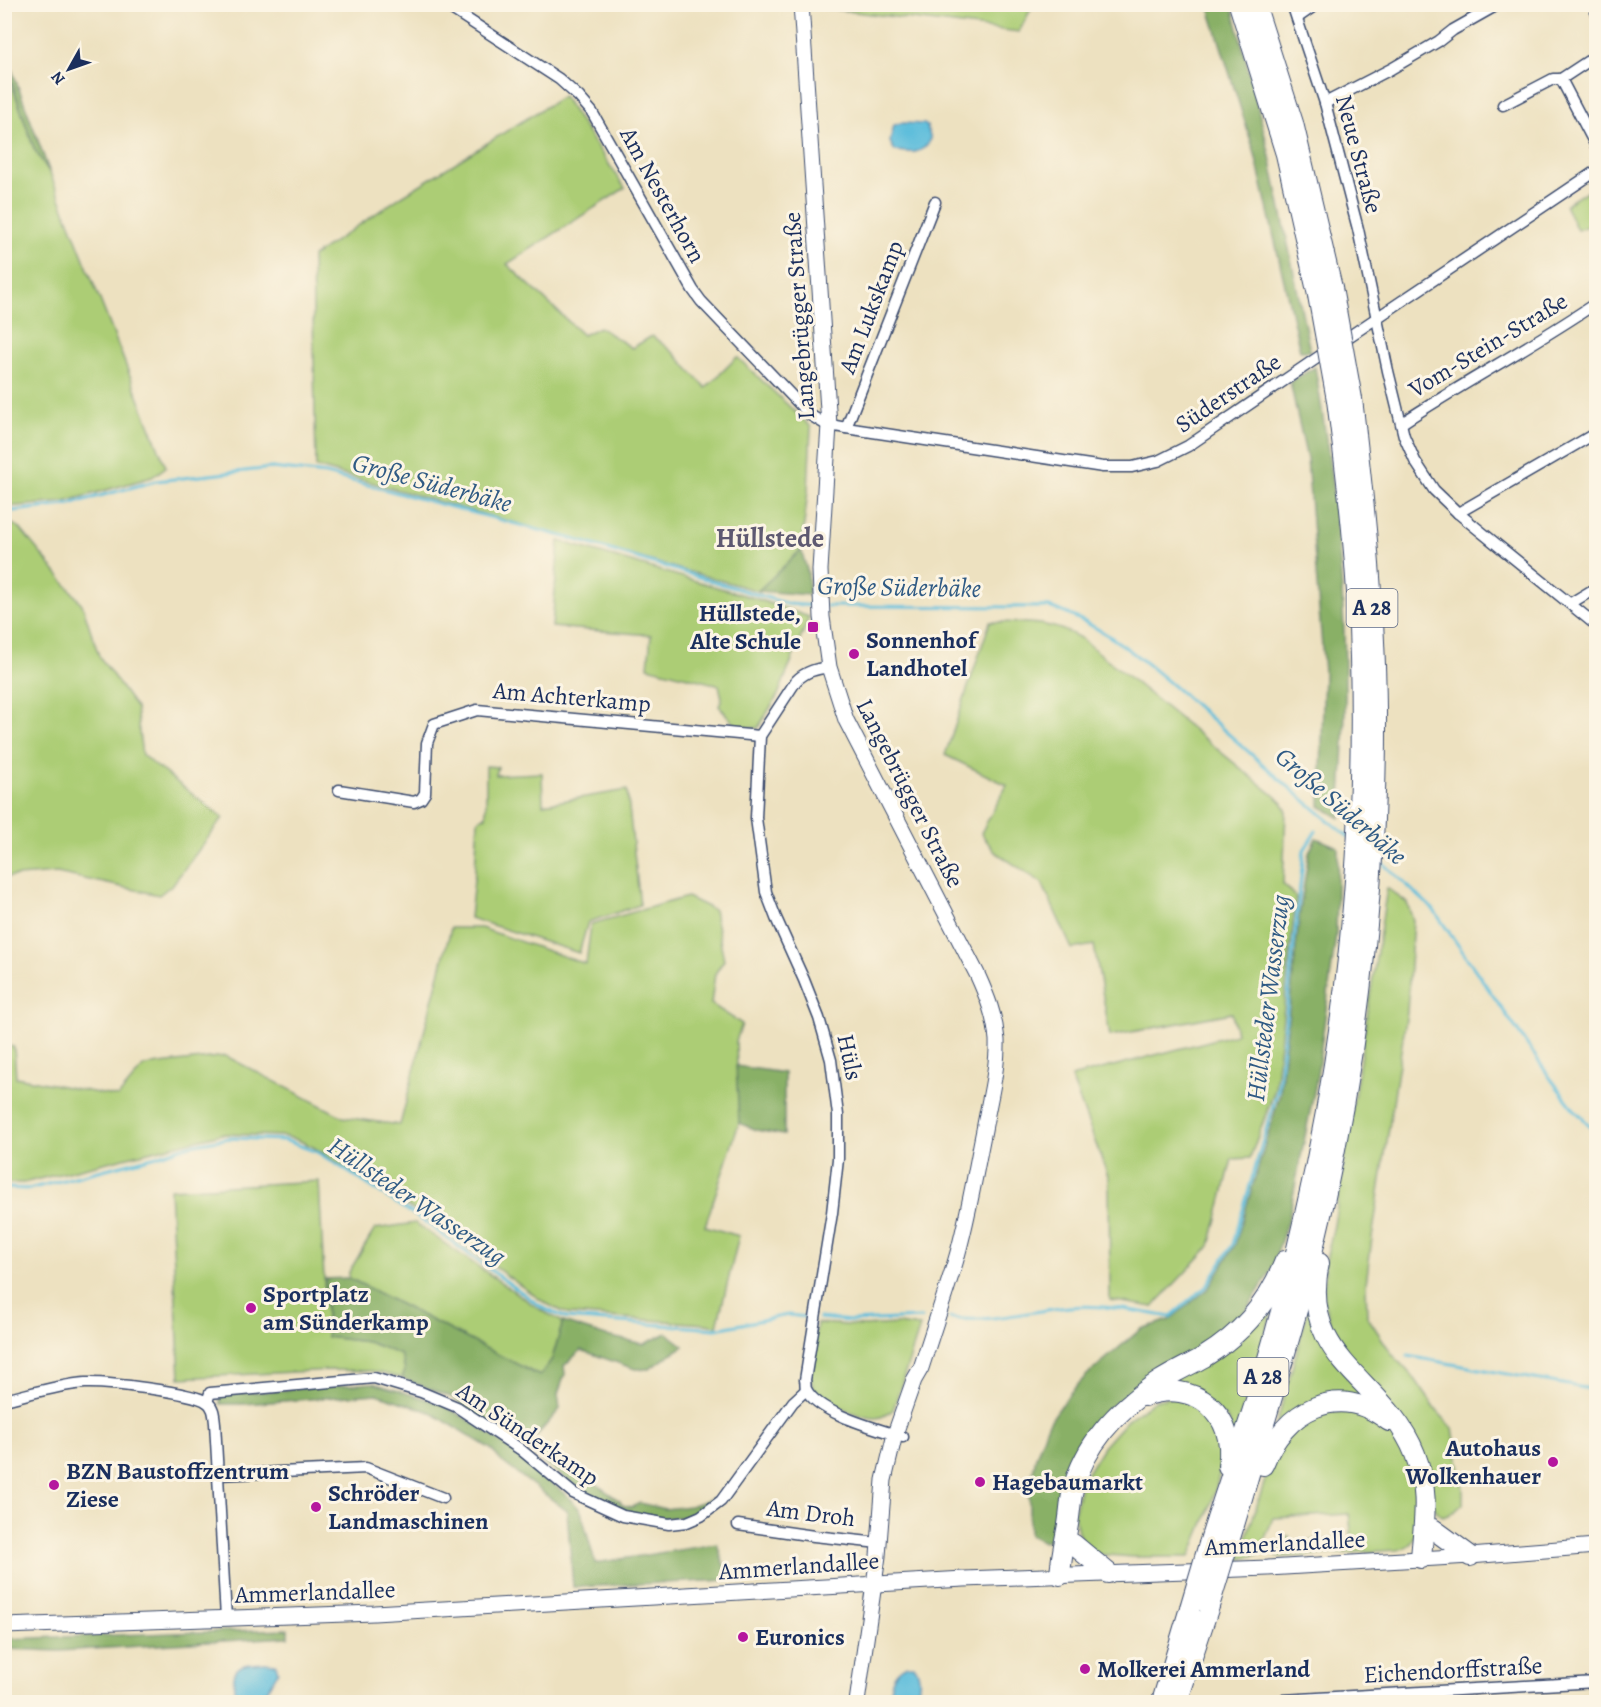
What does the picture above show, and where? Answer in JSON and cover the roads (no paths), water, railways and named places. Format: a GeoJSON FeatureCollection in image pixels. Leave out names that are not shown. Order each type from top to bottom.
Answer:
{"type":"FeatureCollection","features":[{"type":"Feature","properties":{"kind":"highway","name":"A 28"},"geometry":{"type":"LineString","coordinates":[[1239,4],[1286,154],[1325,291]]}},
{"type":"Feature","properties":{"kind":"highway","name":"A 28"},"geometry":{"type":"LineString","coordinates":[[1216,1542],[1240,1509],[1282,1364],[1325,1198],[1350,1061],[1362,975],[1362,890],[1366,814],[1357,601],[1345,400],[1293,123],[1254,4]]}},
{"type":"Feature","properties":{"kind":"highway","name":"A 28"},"geometry":{"type":"LineString","coordinates":[[1177,1702],[1216,1542],[1287,1292],[1305,1218],[1327,1110],[1362,890]]}},
{"type":"Feature","properties":{"kind":"highway"},"geometry":{"type":"LineString","coordinates":[[1325,1198],[1329,1221],[1317,1273],[1316,1289],[1316,1307],[1320,1322],[1334,1352],[1389,1411],[1414,1453],[1420,1471],[1426,1507],[1428,1558]]}},
{"type":"Feature","properties":{"kind":"highway"},"geometry":{"type":"LineString","coordinates":[[1066,1575],[1073,1489],[1086,1457],[1106,1426],[1134,1400],[1160,1381],[1223,1344],[1241,1329],[1262,1305],[1278,1278],[1294,1236],[1305,1218]]}},
{"type":"Feature","properties":{"kind":"highway"},"geometry":{"type":"LineString","coordinates":[[1134,1400],[1159,1392],[1183,1392],[1206,1402],[1221,1418],[1228,1434],[1229,1459],[1212,1520],[1216,1542]]}},
{"type":"Feature","properties":{"kind":"highway"},"geometry":{"type":"LineString","coordinates":[[1240,1509],[1252,1494],[1273,1443],[1290,1422],[1307,1410],[1335,1402],[1357,1405],[1382,1416],[1402,1431]]}},
{"type":"Feature","properties":{"kind":"highway"},"geometry":{"type":"LineString","coordinates":[[1426,1507],[1433,1529],[1428,1558]]}},
{"type":"Feature","properties":{"kind":"highway"},"geometry":{"type":"LineString","coordinates":[[1433,1529],[1470,1556]]}},
{"type":"Feature","properties":{"kind":"highway"},"geometry":{"type":"LineString","coordinates":[[1070,1536],[1108,1574]]}},
{"type":"Feature","properties":{"kind":"highway","name":"A 28"},"geometry":{"type":"LineString","coordinates":[[1162,1702],[1199,1607]]}},
{"type":"Feature","properties":{"kind":"street","name":"Am Nesterhorn"},"geometry":{"type":"LineString","coordinates":[[444,4],[559,79],[579,97],[592,112],[686,279],[701,301],[810,415],[829,425]]}},
{"type":"Feature","properties":{"kind":"street","name":"Langebrügger Straße"},"geometry":{"type":"LineString","coordinates":[[801,4],[829,425],[821,549],[821,594],[822,617],[830,667],[841,708],[853,735],[978,974],[994,1019],[997,1057],[975,1178],[955,1262],[921,1368],[920,1383],[899,1435],[890,1482],[884,1495],[857,1702]]}},
{"type":"Feature","properties":{"kind":"street","name":"Neue Straße"},"geometry":{"type":"LineString","coordinates":[[1292,4],[1325,103],[1358,229],[1404,435],[1418,467],[1444,501],[1596,625]]}},
{"type":"Feature","properties":{"kind":"street"},"geometry":{"type":"LineString","coordinates":[[1297,18],[1317,4]]}},
{"type":"Feature","properties":{"kind":"street"},"geometry":{"type":"LineString","coordinates":[[1325,103],[1401,63],[1499,4]]}},
{"type":"Feature","properties":{"kind":"street"},"geometry":{"type":"LineString","coordinates":[[1596,4],[1596,12]]}},
{"type":"Feature","properties":{"kind":"street"},"geometry":{"type":"LineString","coordinates":[[1503,105],[1553,79],[1561,79],[1596,56]]}},
{"type":"Feature","properties":{"kind":"street"},"geometry":{"type":"LineString","coordinates":[[1561,79],[1596,146]]}},
{"type":"Feature","properties":{"kind":"street","name":"Süderstraße"},"geometry":{"type":"LineString","coordinates":[[829,425],[1103,467],[1132,467],[1158,461],[1188,446],[1596,171]]}},
{"type":"Feature","properties":{"kind":"street","name":"Am Lukskamp"},"geometry":{"type":"LineString","coordinates":[[846,428],[935,202]]}},
{"type":"Feature","properties":{"kind":"street","name":"Vom-Stein-Straße"},"geometry":{"type":"LineString","coordinates":[[1402,423],[1464,383],[1564,325],[1596,303]]}},
{"type":"Feature","properties":{"kind":"street"},"geometry":{"type":"LineString","coordinates":[[1458,513],[1596,433]]}},
{"type":"Feature","properties":{"kind":"street"},"geometry":{"type":"LineString","coordinates":[[1571,603],[1596,588]]}},
{"type":"Feature","properties":{"kind":"street"},"geometry":{"type":"LineString","coordinates":[[760,736],[803,674],[830,667]]}},
{"type":"Feature","properties":{"kind":"street","name":"Am Achterkamp"},"geometry":{"type":"LineString","coordinates":[[339,790],[414,802],[421,799],[424,793],[427,743],[434,724],[477,710],[760,736]]}},
{"type":"Feature","properties":{"kind":"street","name":"Hüls"},"geometry":{"type":"LineString","coordinates":[[760,736],[756,818],[764,881],[776,918],[819,1018],[831,1060],[838,1115],[838,1159],[805,1380],[806,1389]]}},
{"type":"Feature","properties":{"kind":"street","name":"Am Sünderkamp"},"geometry":{"type":"LineString","coordinates":[[207,1402],[210,1393],[374,1378],[457,1407],[520,1449],[573,1493],[623,1516],[669,1524],[687,1522],[701,1516],[721,1501],[793,1402],[806,1389]]}},
{"type":"Feature","properties":{"kind":"street"},"geometry":{"type":"LineString","coordinates":[[4,1400],[86,1383],[170,1392],[207,1402],[213,1407],[226,1618]]}},
{"type":"Feature","properties":{"kind":"street"},"geometry":{"type":"LineString","coordinates":[[806,1389],[815,1399],[837,1415],[899,1435]]}},
{"type":"Feature","properties":{"kind":"street"},"geometry":{"type":"LineString","coordinates":[[218,1475],[366,1468],[443,1498]]}},
{"type":"Feature","properties":{"kind":"street","name":"Am Droh"},"geometry":{"type":"LineString","coordinates":[[738,1525],[879,1543]]}},
{"type":"Feature","properties":{"kind":"street","name":"Ammerlandallee"},"geometry":{"type":"LineString","coordinates":[[4,1626],[374,1613],[873,1584],[1247,1569],[1596,1546]]}},
{"type":"Feature","properties":{"kind":"street","name":"Eichendorffstraße"},"geometry":{"type":"LineString","coordinates":[[1277,1702],[1596,1682]]}},
{"type":"Feature","properties":{"kind":"water"},"geometry":{"type":"Polygon","coordinates":[[[902,123],[927,126],[931,139],[928,144],[916,152],[895,151],[890,142],[894,125],[902,123]]]}},
{"type":"Feature","properties":{"kind":"water"},"geometry":{"type":"Polygon","coordinates":[[[247,1664],[276,1664],[278,1672],[264,1695],[263,1702],[238,1702],[234,1686],[236,1670],[247,1664]]]}},
{"type":"Feature","properties":{"kind":"water"},"geometry":{"type":"Polygon","coordinates":[[[907,1665],[914,1665],[917,1670],[919,1684],[917,1693],[912,1702],[893,1702],[892,1681],[894,1676],[907,1665]]]}},
{"type":"Feature","properties":{"kind":"waterway","name":"Große Süderbäke"},"geometry":{"type":"LineString","coordinates":[[4,512],[66,505],[156,481],[272,468],[326,474],[584,542],[788,604],[817,606]]}},
{"type":"Feature","properties":{"kind":"waterway","name":"Große Süderbäke"},"geometry":{"type":"LineString","coordinates":[[827,606],[1049,607],[1071,615],[1111,637],[1148,664],[1349,837]]}},
{"type":"Feature","properties":{"kind":"waterway","name":"Hüllsteder Wasserzug"},"geometry":{"type":"LineString","coordinates":[[950,1318],[995,1318],[1082,1306],[1170,1317],[1206,1287],[1233,1244],[1278,1089],[1304,850],[1316,831]]}},
{"type":"Feature","properties":{"kind":"waterway","name":"Große Süderbäke"},"geometry":{"type":"LineString","coordinates":[[1380,861],[1433,909],[1551,1079],[1573,1108],[1596,1132]]}},
{"type":"Feature","properties":{"kind":"waterway","name":"Hüllsteder Wasserzug"},"geometry":{"type":"LineString","coordinates":[[4,1188],[29,1189],[157,1156],[190,1145],[229,1138],[284,1140],[317,1152],[425,1222],[543,1308],[566,1318],[716,1329],[788,1315],[806,1317]]}},
{"type":"Feature","properties":{"kind":"waterway","name":"Hüllsteder Wasserzug"},"geometry":{"type":"LineString","coordinates":[[819,1318],[851,1321],[921,1318]]}},
{"type":"Feature","properties":{"kind":"waterway"},"geometry":{"type":"LineString","coordinates":[[1408,1356],[1596,1390]]}},
{"type":"Feature","properties":{"kind":"place","name":"Hüllstede, Alte Schule"},"geometry":{"type":"Point","coordinates":[813,627]}},
{"type":"Feature","properties":{"kind":"place","name":"Sonnenhof Landhotel"},"geometry":{"type":"Point","coordinates":[854,654]}},
{"type":"Feature","properties":{"kind":"place","name":"Sportplatz am Sünderkamp"},"geometry":{"type":"Point","coordinates":[251,1308]}},
{"type":"Feature","properties":{"kind":"place","name":"Autohaus Wolkenhauer"},"geometry":{"type":"Point","coordinates":[1553,1462]}},
{"type":"Feature","properties":{"kind":"place","name":"Hagebaumarkt"},"geometry":{"type":"Point","coordinates":[980,1482]}},
{"type":"Feature","properties":{"kind":"place","name":"BZN Baustoffzentrum Ziese"},"geometry":{"type":"Point","coordinates":[54,1485]}},
{"type":"Feature","properties":{"kind":"place","name":"Schröder Landmaschinen"},"geometry":{"type":"Point","coordinates":[316,1507]}},
{"type":"Feature","properties":{"kind":"place","name":"Euronics"},"geometry":{"type":"Point","coordinates":[743,1637]}},
{"type":"Feature","properties":{"kind":"place","name":"Molkerei Ammerland"},"geometry":{"type":"Point","coordinates":[1085,1669]}},
{"type":"Feature","properties":{"kind":"district","name":"Hüllstede"},"geometry":{"type":"Point","coordinates":[770,538]}}]}
